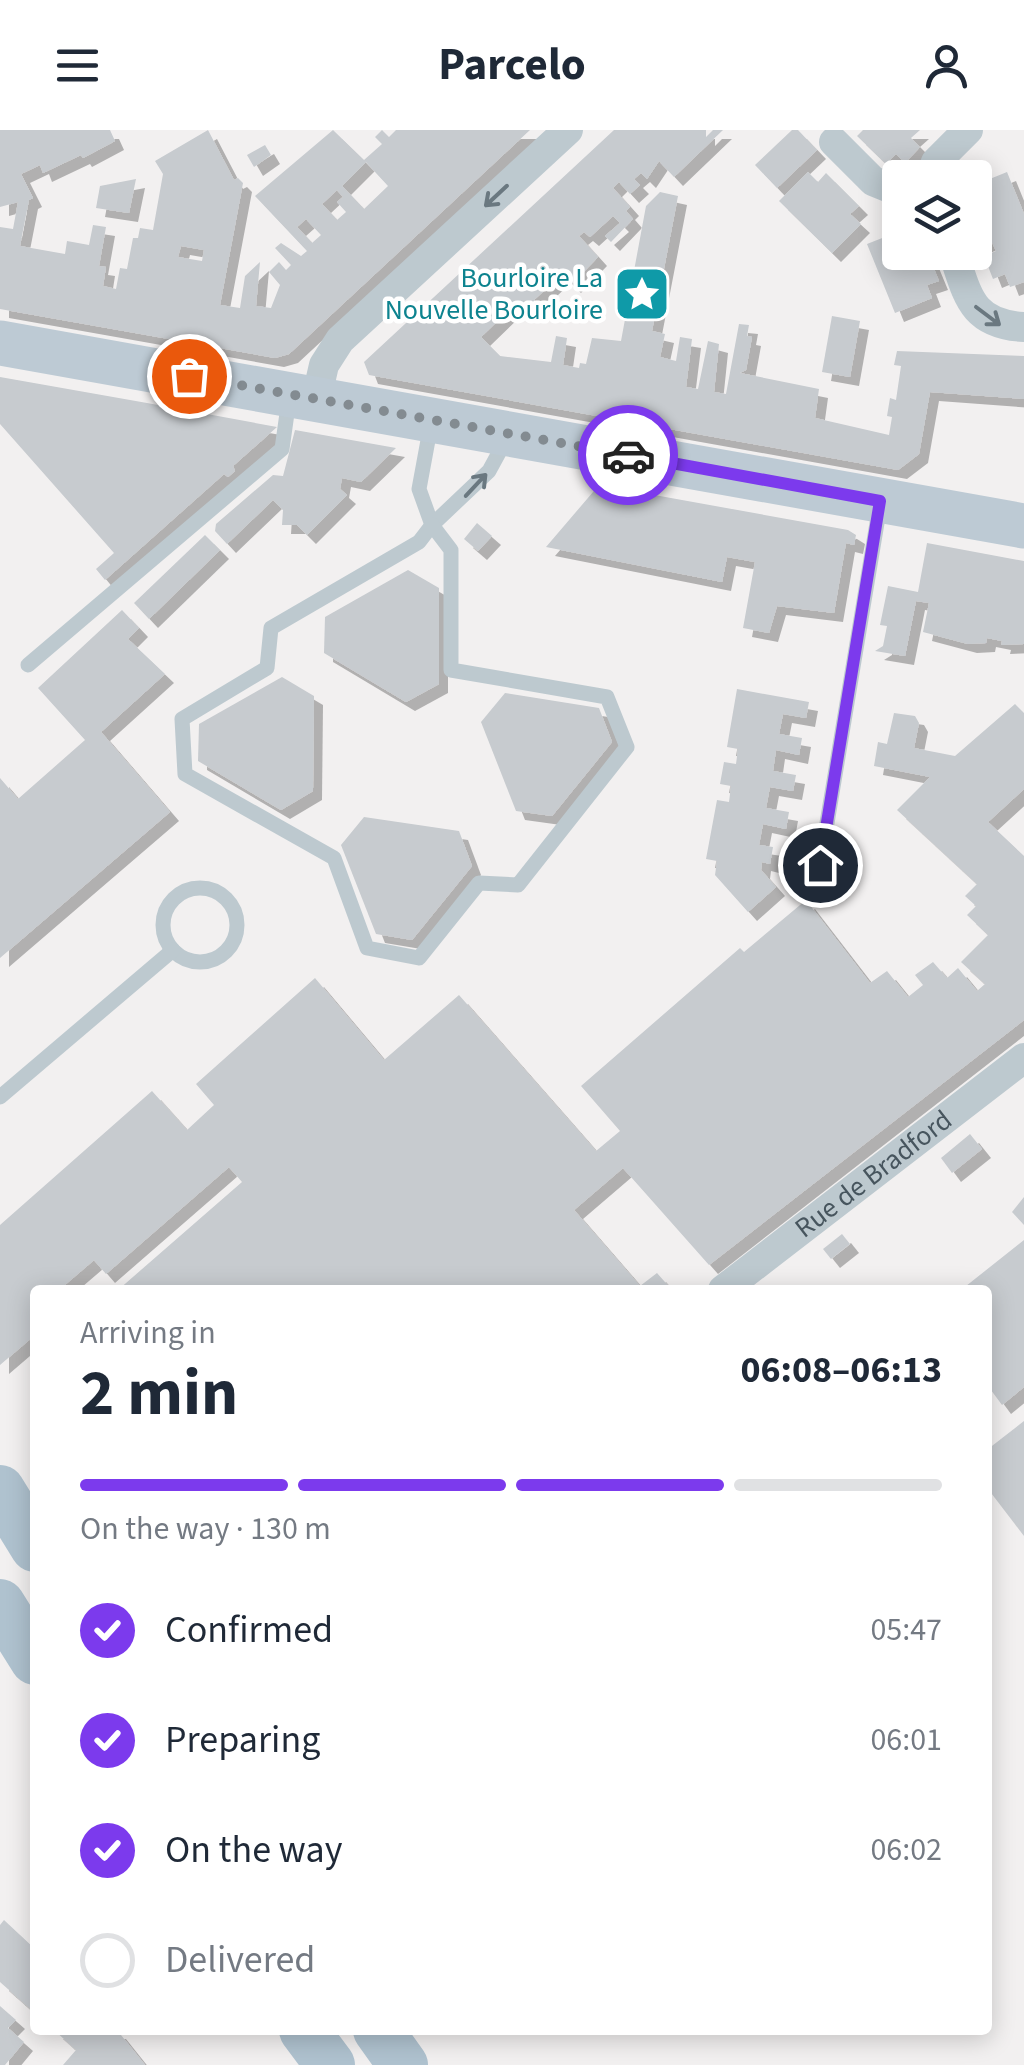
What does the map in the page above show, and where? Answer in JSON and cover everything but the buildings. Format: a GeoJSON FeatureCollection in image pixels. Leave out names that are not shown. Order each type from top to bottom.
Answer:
{"type":"FeatureCollection","features":[{"type":"Feature","properties":{"kind":"main road"},"geometry":{"type":"LineString","coordinates":[[0,342],[1024,526]]}},
{"type":"Feature","properties":{"kind":"main road"},"geometry":{"type":"LineString","coordinates":[[0,1490],[30,1538]]}},
{"type":"Feature","properties":{"kind":"main road"},"geometry":{"type":"LineString","coordinates":[[0,1604],[30,1652]]}},
{"type":"Feature","properties":{"kind":"main road"},"geometry":{"type":"LineString","coordinates":[[308,2035],[330,2065]]}},
{"type":"Feature","properties":{"kind":"main road"},"geometry":{"type":"LineString","coordinates":[[382,2035],[403,2065]]}},
{"type":"Feature","properties":{"kind":"street"},"geometry":{"type":"LineString","coordinates":[[303,397],[340,340],[568,130]]}},
{"type":"Feature","properties":{"kind":"street"},"geometry":{"type":"LineString","coordinates":[[938,160],[968,130]]}},
{"type":"Feature","properties":{"kind":"street"},"geometry":{"type":"LineString","coordinates":[[834,142],[882,188]]}},
{"type":"Feature","properties":{"kind":"street"},"geometry":{"type":"LineString","coordinates":[[960,270],[980,313],[1002,326],[1024,327]]}},
{"type":"Feature","properties":{"kind":"street","name":"Rue de Bradford"},"geometry":{"type":"LineString","coordinates":[[730,1285],[1022,1067]]}},
{"type":"Feature","properties":{"kind":"lane"},"geometry":{"type":"LineString","coordinates":[[28,665],[282,449],[303,397]]}},
{"type":"Feature","properties":{"kind":"lane"},"geometry":{"type":"LineString","coordinates":[[432,420],[419,488],[432,525],[451,550],[451,670],[607,697],[627,747],[518,885],[479,882],[419,958],[367,948],[334,858],[184,774],[182,720],[267,668],[271,628],[419,542],[432,525],[489,471],[509,434]]}},
{"type":"Feature","properties":{"kind":"lane"},"geometry":{"type":"LineString","coordinates":[[795,888],[820,865],[880,501]]}},
{"type":"Feature","properties":{"kind":"lane"},"geometry":{"type":"LineString","coordinates":[[199,888],[228,900],[237,929],[221,956],[191,961],[173,950],[164,931],[172,901],[199,888]]}},
{"type":"Feature","properties":{"kind":"lane"},"geometry":{"type":"LineString","coordinates":[[0,1097],[173,950]]}},
{"type":"Feature","properties":{"kind":"way so far"},"geometry":{"type":"LineString","coordinates":[[189,376],[628,455]]}},
{"type":"Feature","properties":{"kind":"place","name":"Bourloire La Nouvelle Bourloire"},"geometry":{"type":"Point","coordinates":[642,294]}},
{"type":"Feature","properties":{"kind":"route"},"geometry":{"type":"LineString","coordinates":[[628,455],[880,501],[820,865]]}}]}
